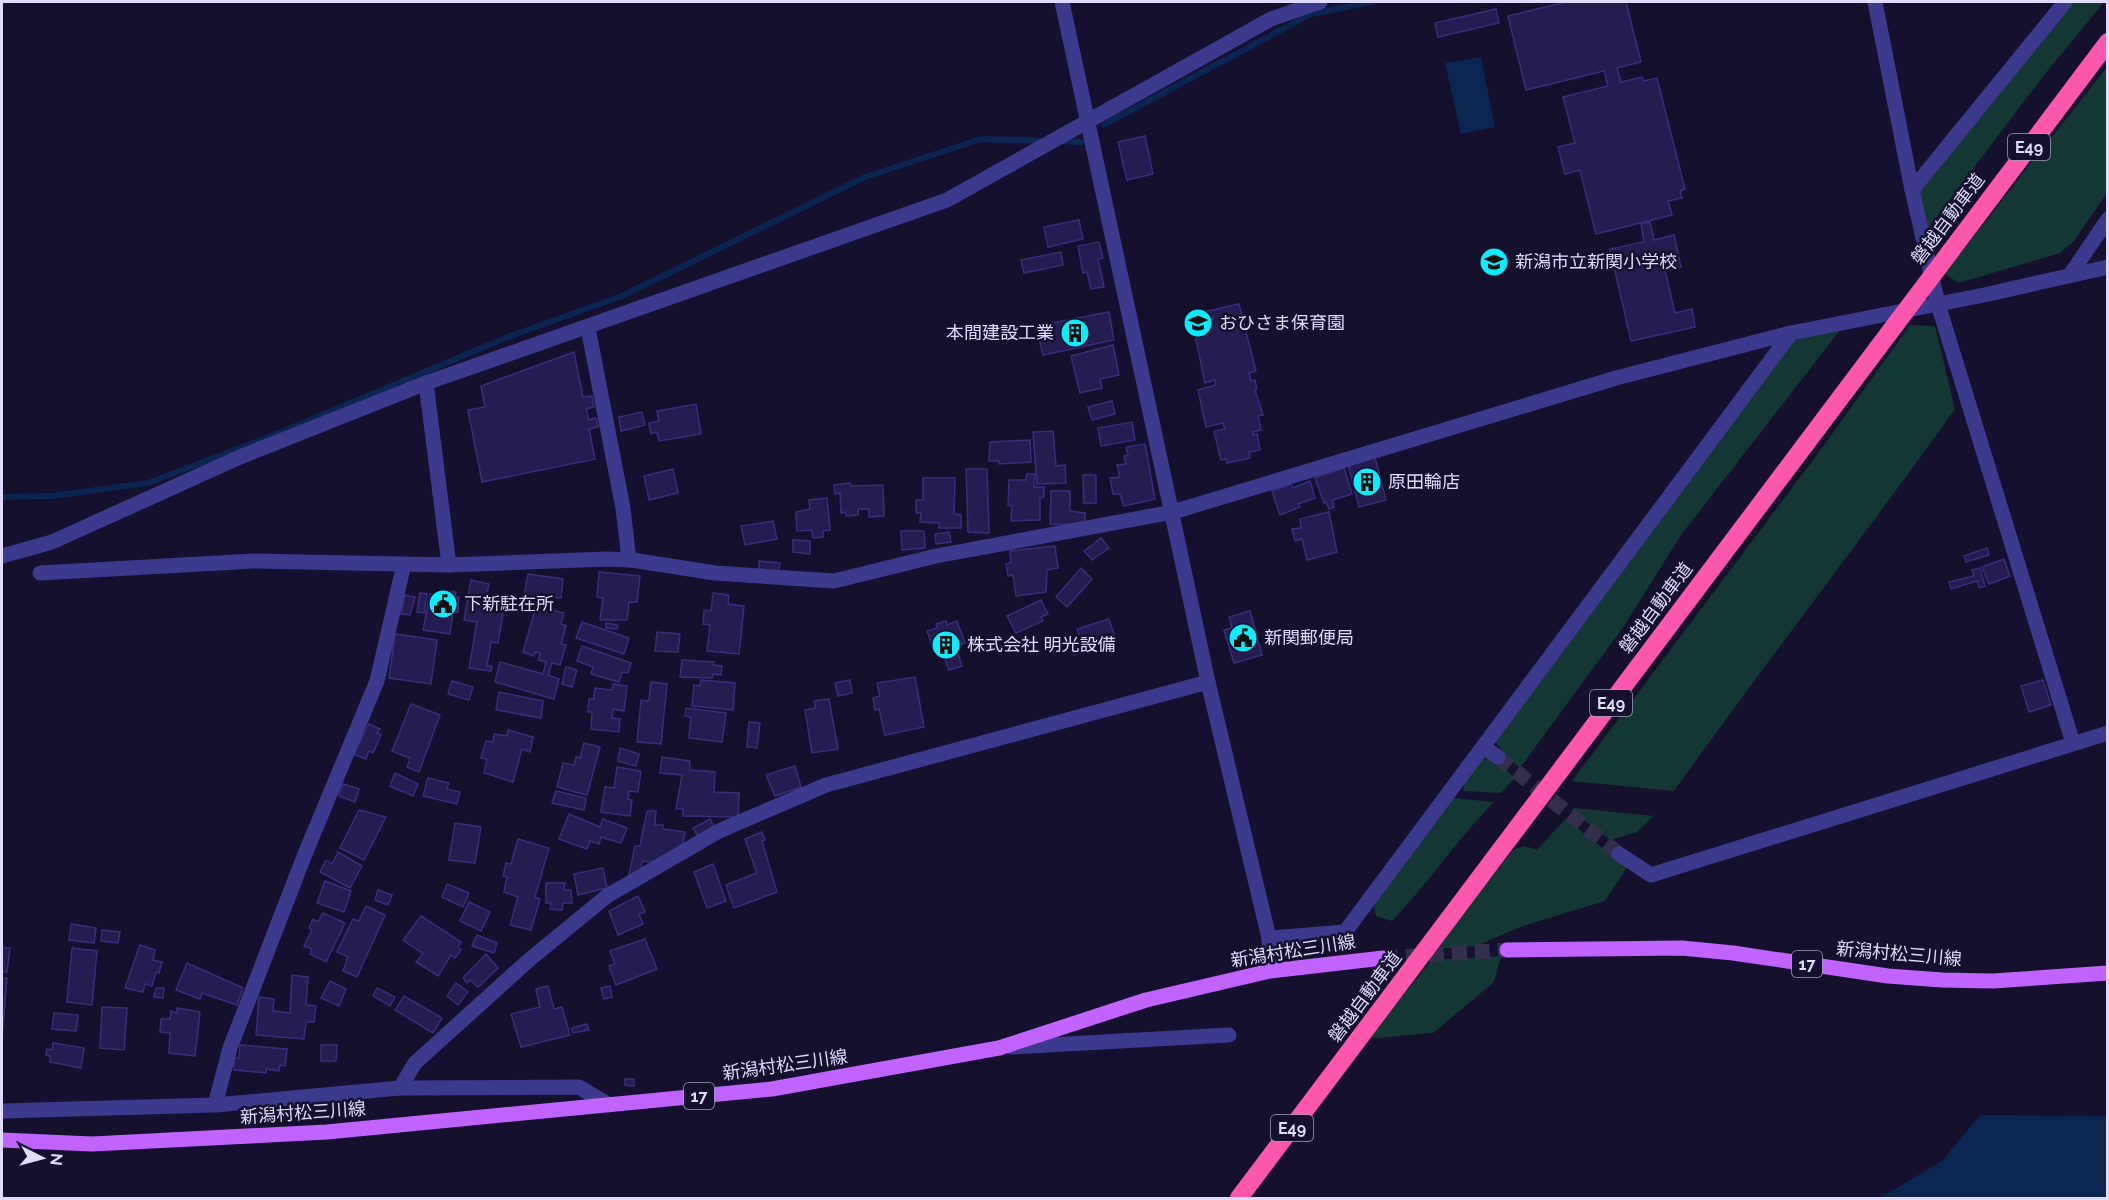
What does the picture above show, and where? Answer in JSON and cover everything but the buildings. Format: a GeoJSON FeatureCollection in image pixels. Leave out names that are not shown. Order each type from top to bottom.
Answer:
{"type":"FeatureCollection","features":[{"type":"Feature","properties":{"kind":"highway","name":"磐越自動車道"},"geometry":{"type":"LineString","coordinates":[[1239,1198],[2108,42]]}},
{"type":"Feature","properties":{"kind":"main road","name":"新潟村松三川線"},"geometry":{"type":"LineString","coordinates":[[1507,950],[1682,948],[1733,953],[1888,976],[1942,980],[1993,981],[2108,973]]}},
{"type":"Feature","properties":{"kind":"main road","name":"新潟村松三川線"},"geometry":{"type":"LineString","coordinates":[[2,1140],[92,1144],[327,1132],[772,1089],[999,1048],[1146,1000],[1270,971],[1383,958]]}},
{"type":"Feature","properties":{"kind":"street"},"geometry":{"type":"LineString","coordinates":[[1062,2],[1208,682],[1269,938],[1270,971]]}},
{"type":"Feature","properties":{"kind":"street"},"geometry":{"type":"LineString","coordinates":[[2,556],[52,542],[240,457],[426,383],[947,200],[1271,19],[1320,2]]}},
{"type":"Feature","properties":{"kind":"street"},"geometry":{"type":"LineString","coordinates":[[1875,2],[1912,190],[1938,304],[2073,743]]}},
{"type":"Feature","properties":{"kind":"street"},"geometry":{"type":"LineString","coordinates":[[1912,190],[2065,2]]}},
{"type":"Feature","properties":{"kind":"street"},"geometry":{"type":"LineString","coordinates":[[2070,275],[2108,219]]}},
{"type":"Feature","properties":{"kind":"street"},"geometry":{"type":"LineString","coordinates":[[40,573],[254,561],[449,565],[629,560],[715,573],[834,581],[936,556],[1173,512],[1616,378],[1791,333],[2108,267]]}},
{"type":"Feature","properties":{"kind":"street"},"geometry":{"type":"LineString","coordinates":[[588,328],[623,508],[629,560]]}},
{"type":"Feature","properties":{"kind":"street"},"geometry":{"type":"LineString","coordinates":[[1269,938],[1345,932],[1791,333]]}},
{"type":"Feature","properties":{"kind":"street"},"geometry":{"type":"LineString","coordinates":[[426,383],[449,565]]}},
{"type":"Feature","properties":{"kind":"street"},"geometry":{"type":"LineString","coordinates":[[215,1105],[230,1048],[304,855],[377,681],[404,564]]}},
{"type":"Feature","properties":{"kind":"street"},"geometry":{"type":"LineString","coordinates":[[400,1089],[415,1063],[529,960],[608,896],[719,831],[826,785],[1208,682]]}},
{"type":"Feature","properties":{"kind":"street"},"geometry":{"type":"LineString","coordinates":[[1619,854],[1651,875],[2108,733]]}},
{"type":"Feature","properties":{"kind":"street"},"geometry":{"type":"LineString","coordinates":[[1484,747],[1498,757]]}},
{"type":"Feature","properties":{"kind":"street"},"geometry":{"type":"LineString","coordinates":[[999,1048],[1228,1035]]}},
{"type":"Feature","properties":{"kind":"street"},"geometry":{"type":"LineString","coordinates":[[2,1111],[215,1105],[400,1089],[579,1087],[609,1104]]}},
{"type":"Feature","properties":{"kind":"green space"},"geometry":{"type":"Polygon","coordinates":[[[2071,2],[2104,2],[2041,79],[1926,231],[1916,191],[2071,2]]]}},
{"type":"Feature","properties":{"kind":"green space"},"geometry":{"type":"Polygon","coordinates":[[[2107,67],[2107,193],[2074,241],[2060,253],[1959,283],[1944,274],[2107,67]]]}},
{"type":"Feature","properties":{"kind":"green space"},"geometry":{"type":"Polygon","coordinates":[[[1910,325],[1935,326],[1955,409],[1674,791],[1572,781],[1822,448],[1910,325]]]}},
{"type":"Feature","properties":{"kind":"green space"},"geometry":{"type":"Polygon","coordinates":[[[1841,329],[1681,535],[1624,626],[1520,768],[1504,754],[1495,741],[1796,338],[1841,329]]]}},
{"type":"Feature","properties":{"kind":"green space"},"geometry":{"type":"Polygon","coordinates":[[[1482,758],[1497,762],[1515,778],[1501,793],[1463,791],[1464,782],[1482,758]]]}},
{"type":"Feature","properties":{"kind":"green space"},"geometry":{"type":"Polygon","coordinates":[[[1454,798],[1494,802],[1392,921],[1376,916],[1373,903],[1454,798]]]}},
{"type":"Feature","properties":{"kind":"green space"},"geometry":{"type":"Polygon","coordinates":[[[1574,808],[1654,816],[1637,832],[1610,840],[1572,811],[1574,808]]]}},
{"type":"Feature","properties":{"kind":"green space"},"geometry":{"type":"Polygon","coordinates":[[[1565,819],[1627,867],[1605,901],[1523,926],[1476,946],[1435,949],[1514,849],[1525,846],[1537,850],[1565,819]]]}},
{"type":"Feature","properties":{"kind":"green space"},"geometry":{"type":"Polygon","coordinates":[[[1501,956],[1494,982],[1433,1033],[1366,1039],[1432,960],[1501,956]]]}},
{"type":"Feature","properties":{"kind":"water"},"geometry":{"type":"Polygon","coordinates":[[[1481,57],[1495,127],[1461,134],[1445,63],[1481,57]]]}},
{"type":"Feature","properties":{"kind":"water"},"geometry":{"type":"Polygon","coordinates":[[[1980,1115],[2107,1116],[2107,1198],[1880,1198],[1942,1161],[1980,1115]]]}},
{"type":"Feature","properties":{"kind":"waterway"},"geometry":{"type":"LineString","coordinates":[[1105,124],[1311,14],[1372,2]]}},
{"type":"Feature","properties":{"kind":"waterway"},"geometry":{"type":"LineString","coordinates":[[2,497],[52,496],[148,483],[274,435],[508,337],[622,296],[865,177],[981,139],[1044,141]]}},
{"type":"Feature","properties":{"kind":"waterway"},"geometry":{"type":"LineString","coordinates":[[1060,141],[1081,142]]}},
{"type":"Feature","properties":{"kind":"tunnel"},"geometry":{"type":"LineString","coordinates":[[1498,757],[1619,854]]}},
{"type":"Feature","properties":{"kind":"tunnel"},"geometry":{"type":"LineString","coordinates":[[1383,958],[1507,950]]}},
{"type":"Feature","properties":{"kind":"place","name":"新潟市立新関小学校"},"geometry":{"type":"Point","coordinates":[1494,262]}},
{"type":"Feature","properties":{"kind":"place","name":"おひさま保育園"},"geometry":{"type":"Point","coordinates":[1198,323]}},
{"type":"Feature","properties":{"kind":"place","name":"本間建設工業"},"geometry":{"type":"Point","coordinates":[1075,333]}},
{"type":"Feature","properties":{"kind":"place","name":"原田輪店"},"geometry":{"type":"Point","coordinates":[1367,482]}},
{"type":"Feature","properties":{"kind":"place","name":"下新駐在所"},"geometry":{"type":"Point","coordinates":[443,604]}},
{"type":"Feature","properties":{"kind":"place","name":"新関郵便局"},"geometry":{"type":"Point","coordinates":[1243,638]}},
{"type":"Feature","properties":{"kind":"place","name":"株式会社 明光設備"},"geometry":{"type":"Point","coordinates":[946,645]}}]}
